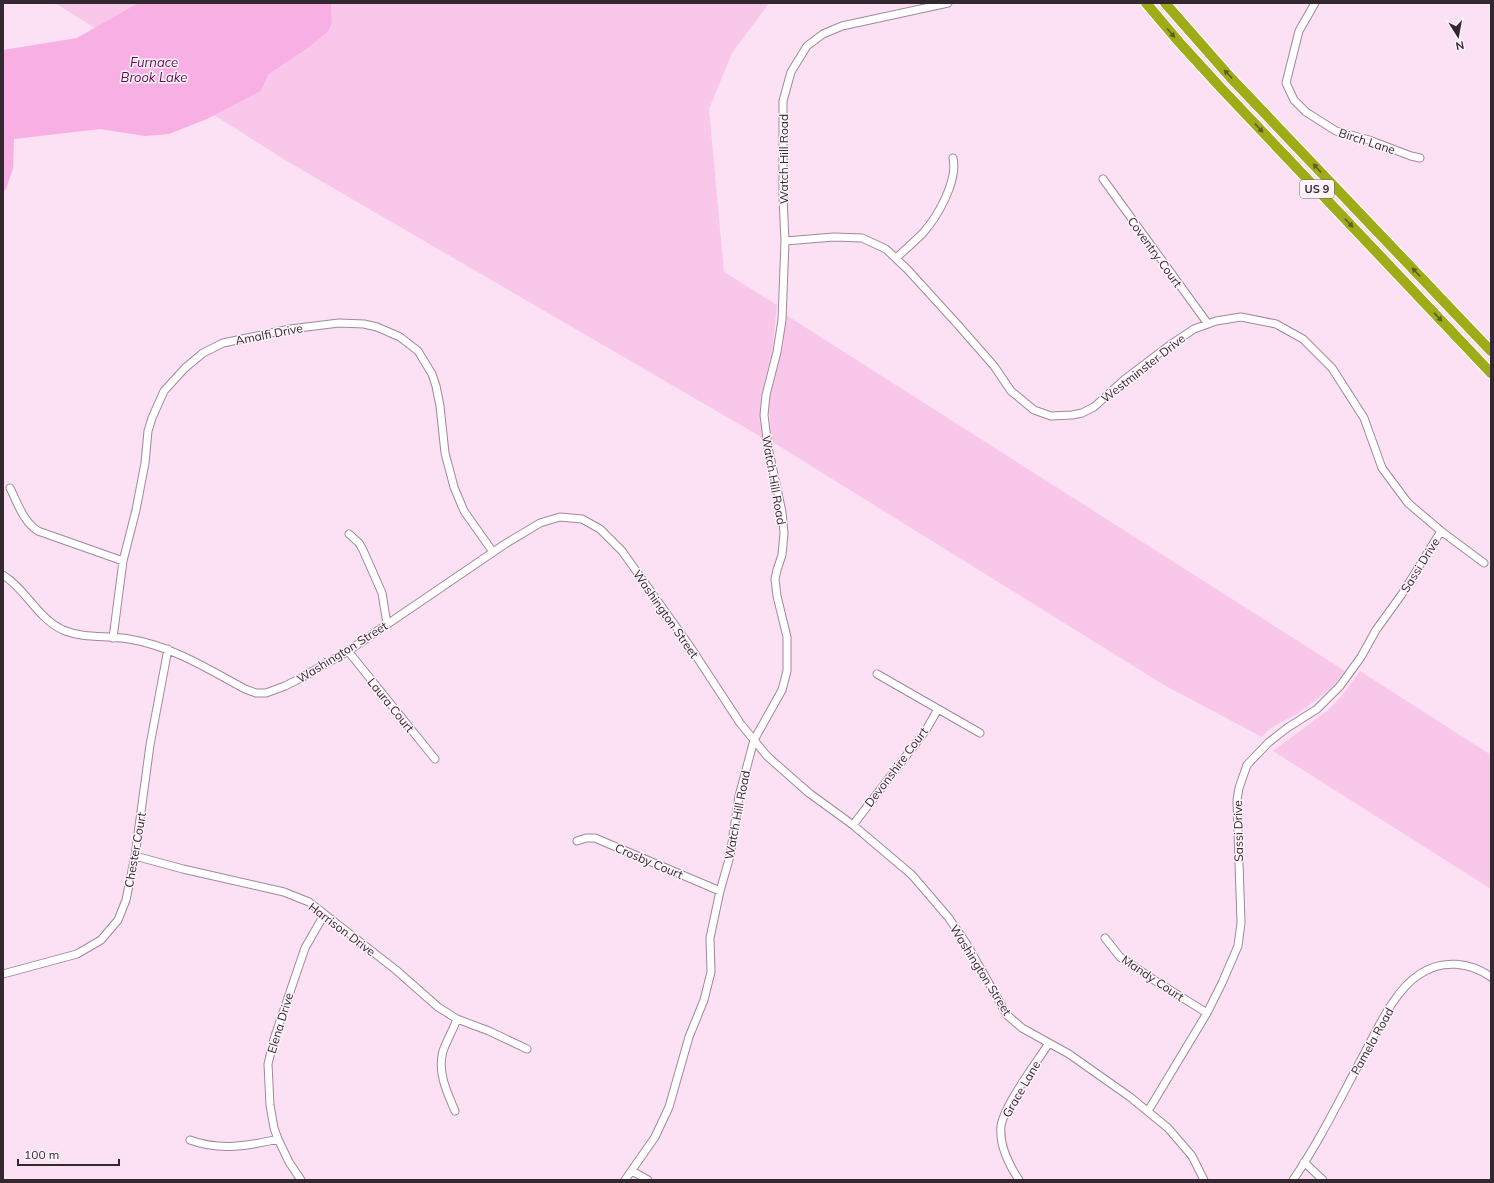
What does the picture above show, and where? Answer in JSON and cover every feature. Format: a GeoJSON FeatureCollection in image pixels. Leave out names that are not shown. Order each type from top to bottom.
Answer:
{"type":"FeatureCollection","features":[{"type":"Feature","properties":{"kind":"highway","name":"US 9"},"geometry":{"type":"LineString","coordinates":[[1146,3],[1221,88],[1491,373]]}},
{"type":"Feature","properties":{"kind":"highway","name":"US 9"},"geometry":{"type":"LineString","coordinates":[[1165,3],[1231,78],[1491,352]]}},
{"type":"Feature","properties":{"kind":"street","name":"Watch Hill Road"},"geometry":{"type":"LineString","coordinates":[[625,1180],[655,1137],[669,1107],[689,1037],[704,1000],[711,972],[710,938],[720,891],[730,856],[739,796],[754,740],[782,690],[788,671],[787,637],[777,596],[776,579],[777,570],[782,555],[784,532],[782,512],[768,447],[764,415],[766,395],[778,352],[781,332],[785,241],[783,197],[783,101],[791,72],[807,46],[823,34],[842,26],[948,3]]}},
{"type":"Feature","properties":{"kind":"street","name":"Birch Lane"},"geometry":{"type":"LineString","coordinates":[[1315,3],[1299,31],[1286,83],[1294,100],[1306,112],[1336,131],[1369,140],[1420,158]]}},
{"type":"Feature","properties":{"kind":"street"},"geometry":{"type":"LineString","coordinates":[[896,258],[923,232],[933,219],[945,197],[954,174],[955,165],[953,158]]}},
{"type":"Feature","properties":{"kind":"street","name":"Coventry Court"},"geometry":{"type":"LineString","coordinates":[[1103,179],[1208,324]]}},
{"type":"Feature","properties":{"kind":"street","name":"Westminster Drive"},"geometry":{"type":"LineString","coordinates":[[785,241],[834,237],[862,238],[886,249],[918,281],[994,366],[1011,391],[1034,410],[1051,416],[1082,413],[1094,407],[1125,379],[1194,329],[1208,324],[1241,317],[1276,324],[1303,338],[1332,368],[1364,418],[1382,468],[1408,503],[1441,531],[1484,563]]}},
{"type":"Feature","properties":{"kind":"street","name":"Amalfi Drive"},"geometry":{"type":"LineString","coordinates":[[113,638],[123,561],[136,510],[145,463],[148,432],[152,418],[164,391],[184,368],[203,353],[223,343],[290,329],[339,323],[364,324],[378,327],[400,337],[418,351],[432,374],[440,406],[445,453],[454,487],[464,511],[493,552]]}},
{"type":"Feature","properties":{"kind":"street"},"geometry":{"type":"LineString","coordinates":[[10,488],[24,517],[31,526],[38,531],[123,561]]}},
{"type":"Feature","properties":{"kind":"street","name":"Washington Street"},"geometry":{"type":"LineString","coordinates":[[3,575],[13,581],[48,621],[63,630],[93,637],[128,638],[168,649],[184,655],[245,689],[256,693],[266,693],[285,686],[348,651],[493,552],[540,523],[560,518],[582,519],[600,529],[622,551],[689,645],[740,723],[767,756],[809,793],[853,825],[912,874],[948,918],[966,943],[1007,1016],[1022,1028],[1069,1054],[1148,1111],[1168,1128],[1192,1156],[1204,1180]]}},
{"type":"Feature","properties":{"kind":"street","name":"Sassi Drive"},"geometry":{"type":"LineString","coordinates":[[1148,1111],[1207,1013],[1238,946],[1241,923],[1237,800],[1239,788],[1247,765],[1268,743],[1287,728],[1317,709],[1337,690],[1361,657],[1376,630],[1402,594],[1441,531]]}},
{"type":"Feature","properties":{"kind":"street"},"geometry":{"type":"LineString","coordinates":[[349,534],[359,543],[363,550],[382,593],[387,624]]}},
{"type":"Feature","properties":{"kind":"street","name":"Chester Court"},"geometry":{"type":"LineString","coordinates":[[3,974],[77,954],[101,940],[118,920],[126,900],[135,856],[150,745],[168,649]]}},
{"type":"Feature","properties":{"kind":"street","name":"Laura Court"},"geometry":{"type":"LineString","coordinates":[[348,651],[435,759]]}},
{"type":"Feature","properties":{"kind":"street"},"geometry":{"type":"LineString","coordinates":[[877,674],[980,733]]}},
{"type":"Feature","properties":{"kind":"street","name":"Devonshire Court"},"geometry":{"type":"LineString","coordinates":[[853,825],[926,730],[938,709]]}},
{"type":"Feature","properties":{"kind":"street","name":"Crosby Court"},"geometry":{"type":"LineString","coordinates":[[577,841],[586,838],[595,838],[720,891]]}},
{"type":"Feature","properties":{"kind":"street","name":"Harrison Drive"},"geometry":{"type":"LineString","coordinates":[[135,856],[183,869],[284,892],[309,902],[396,970],[438,1007],[457,1019],[489,1031],[528,1049]]}},
{"type":"Feature","properties":{"kind":"street","name":"Elena Drive"},"geometry":{"type":"LineString","coordinates":[[301,1180],[289,1162],[274,1128],[270,1105],[268,1064],[274,1039],[305,948],[324,915]]}},
{"type":"Feature","properties":{"kind":"street","name":"Mandy Court"},"geometry":{"type":"LineString","coordinates":[[1105,938],[1120,957],[1207,1013]]}},
{"type":"Feature","properties":{"kind":"street","name":"Pamela Road"},"geometry":{"type":"LineString","coordinates":[[1293,1180],[1402,988],[1419,974],[1434,966],[1456,964],[1472,966],[1491,977]]}},
{"type":"Feature","properties":{"kind":"street"},"geometry":{"type":"LineString","coordinates":[[455,1111],[443,1080],[442,1069],[443,1052],[457,1019]]}},
{"type":"Feature","properties":{"kind":"street","name":"Grace Lane"},"geometry":{"type":"LineString","coordinates":[[1020,1180],[1006,1156],[1002,1141],[1001,1126],[1005,1113],[1017,1092],[1049,1043]]}},
{"type":"Feature","properties":{"kind":"street"},"geometry":{"type":"LineString","coordinates":[[190,1140],[203,1145],[224,1147],[254,1145],[278,1139]]}},
{"type":"Feature","properties":{"kind":"street"},"geometry":{"type":"LineString","coordinates":[[1304,1162],[1323,1180]]}},
{"type":"Feature","properties":{"kind":"street"},"geometry":{"type":"LineString","coordinates":[[632,1171],[648,1180]]}},
{"type":"Feature","properties":{"kind":"shaded area"},"geometry":{"type":"Polygon","coordinates":[[[55,3],[138,3],[95,28],[55,3]]]}},
{"type":"Feature","properties":{"kind":"shaded area"},"geometry":{"type":"Polygon","coordinates":[[[331,3],[769,3],[732,53],[709,109],[724,272],[777,305],[772,353],[761,396],[760,409],[763,438],[285,160],[214,115],[261,91],[269,74],[308,48],[328,32],[332,23],[331,3]]]}},
{"type":"Feature","properties":{"kind":"shaded area"},"geometry":{"type":"Polygon","coordinates":[[[786,315],[1345,671],[1331,688],[1319,698],[1301,711],[1270,729],[1262,737],[1164,685],[771,441],[769,402],[783,346],[786,315]]]}},
{"type":"Feature","properties":{"kind":"shaded area"},"geometry":{"type":"Polygon","coordinates":[[[1360,671],[1491,755],[1491,889],[1273,751],[1327,711],[1341,697],[1360,671]]]}},
{"type":"Feature","properties":{"kind":"water","name":"Furnace Brook Lake"},"geometry":{"type":"Polygon","coordinates":[[[138,3],[331,3],[332,23],[328,32],[308,48],[269,74],[261,91],[207,119],[169,134],[145,136],[100,129],[14,139],[13,168],[6,189],[3,191],[3,50],[77,38],[138,3]]]}}]}
